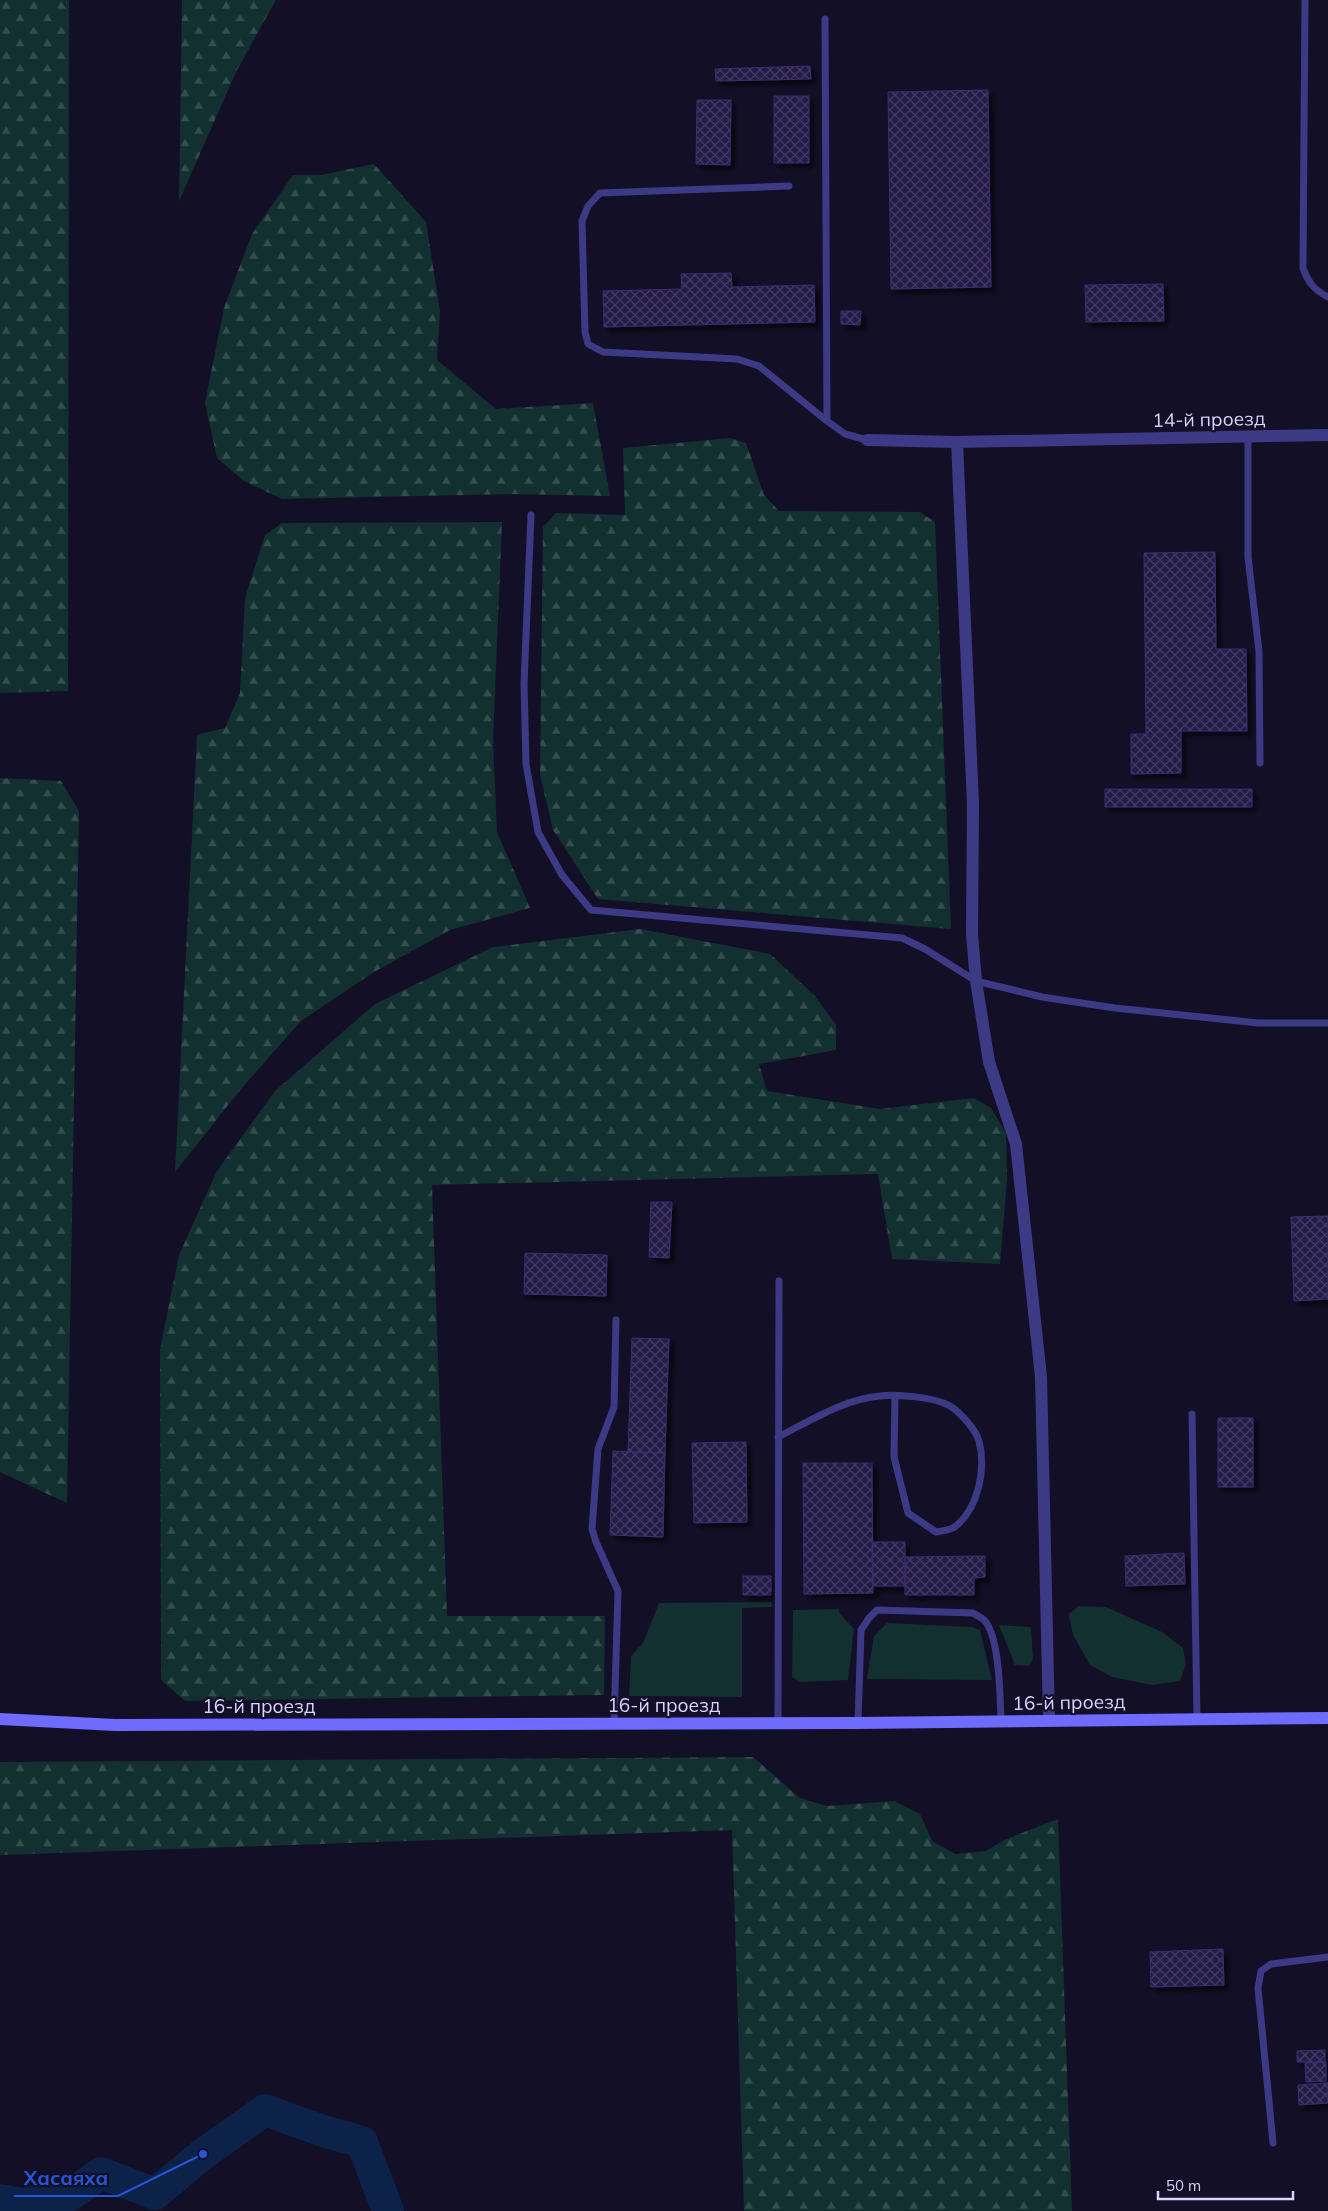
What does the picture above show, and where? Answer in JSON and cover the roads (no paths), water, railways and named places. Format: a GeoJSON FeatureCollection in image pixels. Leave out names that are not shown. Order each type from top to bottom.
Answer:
{"type":"FeatureCollection","features":[{"type":"Feature","properties":{"kind":"street","name":"14-й проезд"},"geometry":{"type":"LineString","coordinates":[[867,440],[957,442],[1328,435]]}},
{"type":"Feature","properties":{"kind":"street"},"geometry":{"type":"LineString","coordinates":[[957,442],[973,804],[972,934],[976,981],[989,1062],[1016,1144],[1038,1336],[1041,1377],[1049,1720]]}},
{"type":"Feature","properties":{"kind":"street","name":"16-й проезд"},"geometry":{"type":"LineString","coordinates":[[0,1719],[115,1726],[858,1723],[1328,1718]]}},
{"type":"Feature","properties":{"kind":"lane"},"geometry":{"type":"LineString","coordinates":[[1305,0],[1303,268],[1308,281],[1317,292],[1328,297]]}},
{"type":"Feature","properties":{"kind":"lane"},"geometry":{"type":"LineString","coordinates":[[825,20],[827,421]]}},
{"type":"Feature","properties":{"kind":"lane"},"geometry":{"type":"LineString","coordinates":[[789,186],[600,194],[588,206],[582,221],[585,332],[588,344],[603,352],[737,359],[759,366],[845,434],[867,440]]}},
{"type":"Feature","properties":{"kind":"lane"},"geometry":{"type":"LineString","coordinates":[[1248,437],[1248,557],[1259,651],[1260,763]]}},
{"type":"Feature","properties":{"kind":"lane"},"geometry":{"type":"LineString","coordinates":[[531,515],[524,684],[526,764],[538,832],[562,875],[591,910],[902,938],[925,949],[976,981],[1042,997],[1116,1008],[1258,1023],[1328,1023]]}},
{"type":"Feature","properties":{"kind":"lane"},"geometry":{"type":"LineString","coordinates":[[778,1723],[779,1281]]}},
{"type":"Feature","properties":{"kind":"lane"},"geometry":{"type":"LineString","coordinates":[[614,1724],[618,1591],[592,1529],[598,1449],[614,1407],[616,1320]]}},
{"type":"Feature","properties":{"kind":"lane"},"geometry":{"type":"LineString","coordinates":[[778,1437],[856,1400],[880,1395],[916,1396],[950,1406],[969,1424],[979,1439],[982,1464],[973,1506],[956,1527],[936,1532],[908,1513],[894,1457],[895,1396]]}},
{"type":"Feature","properties":{"kind":"lane"},"geometry":{"type":"LineString","coordinates":[[1192,1414],[1197,1719]]}},
{"type":"Feature","properties":{"kind":"lane"},"geometry":{"type":"LineString","coordinates":[[858,1723],[861,1630],[877,1610],[973,1613],[984,1620],[989,1629],[997,1658],[1001,1721]]}},
{"type":"Feature","properties":{"kind":"lane"},"geometry":{"type":"LineString","coordinates":[[1273,2143],[1258,1988],[1261,1971],[1271,1964],[1328,1957]]}},
{"type":"Feature","properties":{"kind":"waterway"},"geometry":{"type":"LineString","coordinates":[[0,2200],[21,2204],[69,2196],[101,2173],[155,2194],[203,2154],[265,2110],[320,2130],[362,2142],[388,2211]]}},
{"type":"Feature","properties":{"kind":"place","name":"Хасаяха"},"geometry":{"type":"Point","coordinates":[203,2154]}}]}
